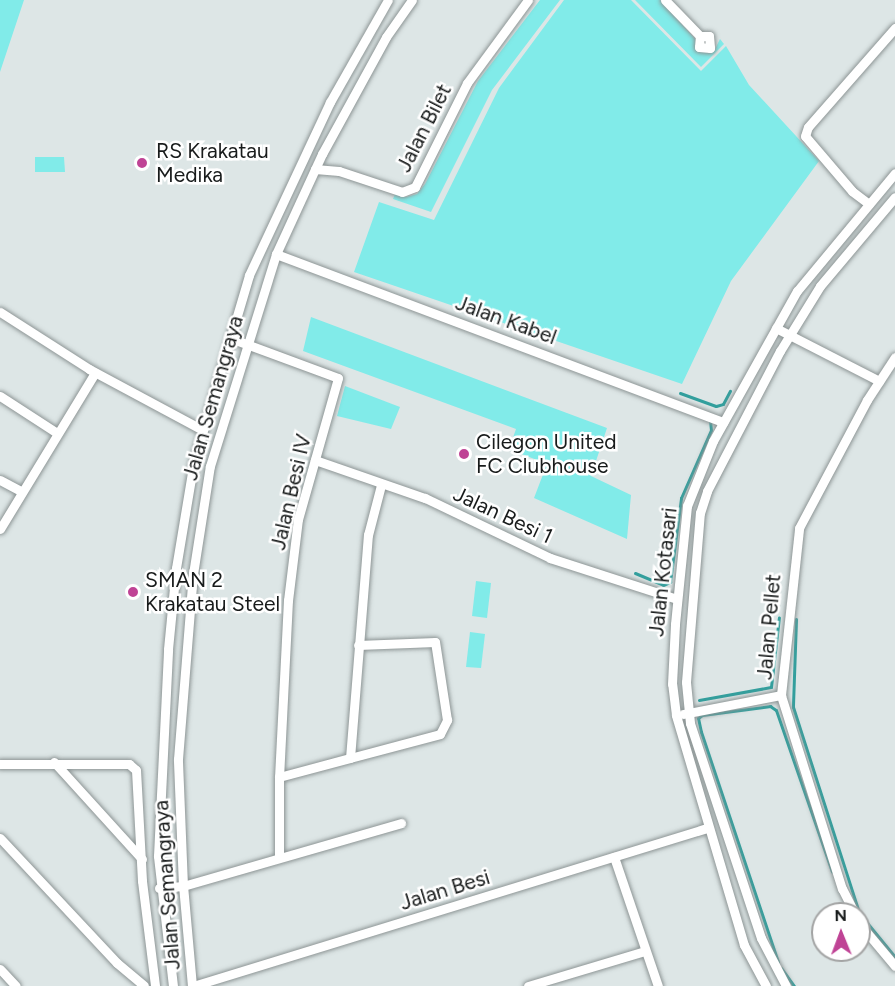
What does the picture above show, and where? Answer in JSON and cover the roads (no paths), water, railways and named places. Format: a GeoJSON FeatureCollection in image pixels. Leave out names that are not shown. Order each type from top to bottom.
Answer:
{"type":"FeatureCollection","features":[{"type":"Feature","properties":{"kind":"street","name":"Jalan Semangraya"},"geometry":{"type":"LineString","coordinates":[[173,986],[159,888],[168,649],[176,568],[203,430],[254,265],[330,102],[388,0]]}},
{"type":"Feature","properties":{"kind":"street","name":"Jalan Semangraya"},"geometry":{"type":"LineString","coordinates":[[192,986],[183,886],[178,759],[193,574],[210,466],[276,254],[322,154],[386,37],[412,0]]}},
{"type":"Feature","properties":{"kind":"street","name":"Jalan Bilet"},"geometry":{"type":"LineString","coordinates":[[315,169],[339,171],[402,192],[415,187],[467,83],[528,0]]}},
{"type":"Feature","properties":{"kind":"street"},"geometry":{"type":"LineString","coordinates":[[665,0],[700,36]]}},
{"type":"Feature","properties":{"kind":"street"},"geometry":{"type":"LineString","coordinates":[[869,204],[852,191],[806,136],[808,127],[895,28]]}},
{"type":"Feature","properties":{"kind":"street"},"geometry":{"type":"LineString","coordinates":[[322,154],[339,171]]}},
{"type":"Feature","properties":{"kind":"street","name":"Jalan Kotasari"},"geometry":{"type":"LineString","coordinates":[[766,986],[744,945],[707,828],[676,715],[672,684],[677,599],[688,501],[720,420],[797,291],[895,173]]}},
{"type":"Feature","properties":{"kind":"street","name":"Jalan Kotasari"},"geometry":{"type":"LineString","coordinates":[[786,986],[761,938],[692,732],[686,682],[702,506],[789,336],[820,286],[895,197]]}},
{"type":"Feature","properties":{"kind":"street","name":"Jalan Kabel"},"geometry":{"type":"LineString","coordinates":[[276,254],[720,420]]}},
{"type":"Feature","properties":{"kind":"street"},"geometry":{"type":"LineString","coordinates":[[0,312],[95,373],[203,430]]}},
{"type":"Feature","properties":{"kind":"street"},"geometry":{"type":"LineString","coordinates":[[776,328],[879,381]]}},
{"type":"Feature","properties":{"kind":"street"},"geometry":{"type":"LineString","coordinates":[[230,338],[247,344]]}},
{"type":"Feature","properties":{"kind":"street","name":"Jalan Besi IV"},"geometry":{"type":"LineString","coordinates":[[247,344],[338,378],[298,519],[288,600],[279,777],[279,855]]}},
{"type":"Feature","properties":{"kind":"street","name":"Jalan Pellet"},"geometry":{"type":"LineString","coordinates":[[849,902],[842,889],[781,695],[799,528],[879,381],[895,357]]}},
{"type":"Feature","properties":{"kind":"street"},"geometry":{"type":"LineString","coordinates":[[0,529],[21,491],[95,373]]}},
{"type":"Feature","properties":{"kind":"street"},"geometry":{"type":"LineString","coordinates":[[0,396],[57,432]]}},
{"type":"Feature","properties":{"kind":"street","name":"Jalan Besi 1"},"geometry":{"type":"LineString","coordinates":[[315,460],[381,485],[424,498],[550,558],[677,599]]}},
{"type":"Feature","properties":{"kind":"street"},"geometry":{"type":"LineString","coordinates":[[0,480],[21,491]]}},
{"type":"Feature","properties":{"kind":"street"},"geometry":{"type":"LineString","coordinates":[[350,758],[368,535],[381,485]]}},
{"type":"Feature","properties":{"kind":"street"},"geometry":{"type":"LineString","coordinates":[[279,777],[444,732],[447,720],[435,642],[358,645]]}},
{"type":"Feature","properties":{"kind":"street"},"geometry":{"type":"LineString","coordinates":[[676,715],[781,695]]}},
{"type":"Feature","properties":{"kind":"street"},"geometry":{"type":"LineString","coordinates":[[54,762],[142,859]]}},
{"type":"Feature","properties":{"kind":"street"},"geometry":{"type":"LineString","coordinates":[[0,764],[54,762],[133,766],[139,777],[142,859],[155,986]]}},
{"type":"Feature","properties":{"kind":"street"},"geometry":{"type":"LineString","coordinates":[[159,888],[183,886],[279,855],[401,823]]}},
{"type":"Feature","properties":{"kind":"street","name":"Jalan Besi"},"geometry":{"type":"LineString","coordinates":[[192,986],[707,828]]}},
{"type":"Feature","properties":{"kind":"street"},"geometry":{"type":"LineString","coordinates":[[0,838],[117,963],[144,986]]}},
{"type":"Feature","properties":{"kind":"street"},"geometry":{"type":"LineString","coordinates":[[614,856],[658,986]]}},
{"type":"Feature","properties":{"kind":"street"},"geometry":{"type":"LineString","coordinates":[[871,937],[894,963]]}},
{"type":"Feature","properties":{"kind":"street"},"geometry":{"type":"LineString","coordinates":[[528,986],[645,951]]}},
{"type":"Feature","properties":{"kind":"street"},"geometry":{"type":"LineString","coordinates":[[0,969],[16,986]]}},
{"type":"Feature","properties":{"kind":"waterway"},"geometry":{"type":"LineString","coordinates":[[680,393],[716,406],[723,404],[730,391]]}},
{"type":"Feature","properties":{"kind":"waterway"},"geometry":{"type":"LineString","coordinates":[[635,573],[663,585],[670,582],[681,498],[711,430],[710,420]]}},
{"type":"Feature","properties":{"kind":"waterway"},"geometry":{"type":"LineString","coordinates":[[699,700],[771,687],[779,617]]}},
{"type":"Feature","properties":{"kind":"waterway"},"geometry":{"type":"LineString","coordinates":[[796,619],[793,707],[859,913],[895,957]]}},
{"type":"Feature","properties":{"kind":"waterway"},"geometry":{"type":"LineString","coordinates":[[778,962],[698,718],[702,715],[770,706],[776,710],[832,872]]}},
{"type":"Feature","properties":{"kind":"waterway"},"geometry":{"type":"LineString","coordinates":[[781,968],[794,986]]}},
{"type":"Feature","properties":{"kind":"place","name":"RS Krakatau Medika"},"geometry":{"type":"Point","coordinates":[142,163]}},
{"type":"Feature","properties":{"kind":"place","name":"Cilegon United FC Clubhouse"},"geometry":{"type":"Point","coordinates":[464,454]}},
{"type":"Feature","properties":{"kind":"place","name":"SMAN 2 Krakatau Steel"},"geometry":{"type":"Point","coordinates":[133,592]}}]}
